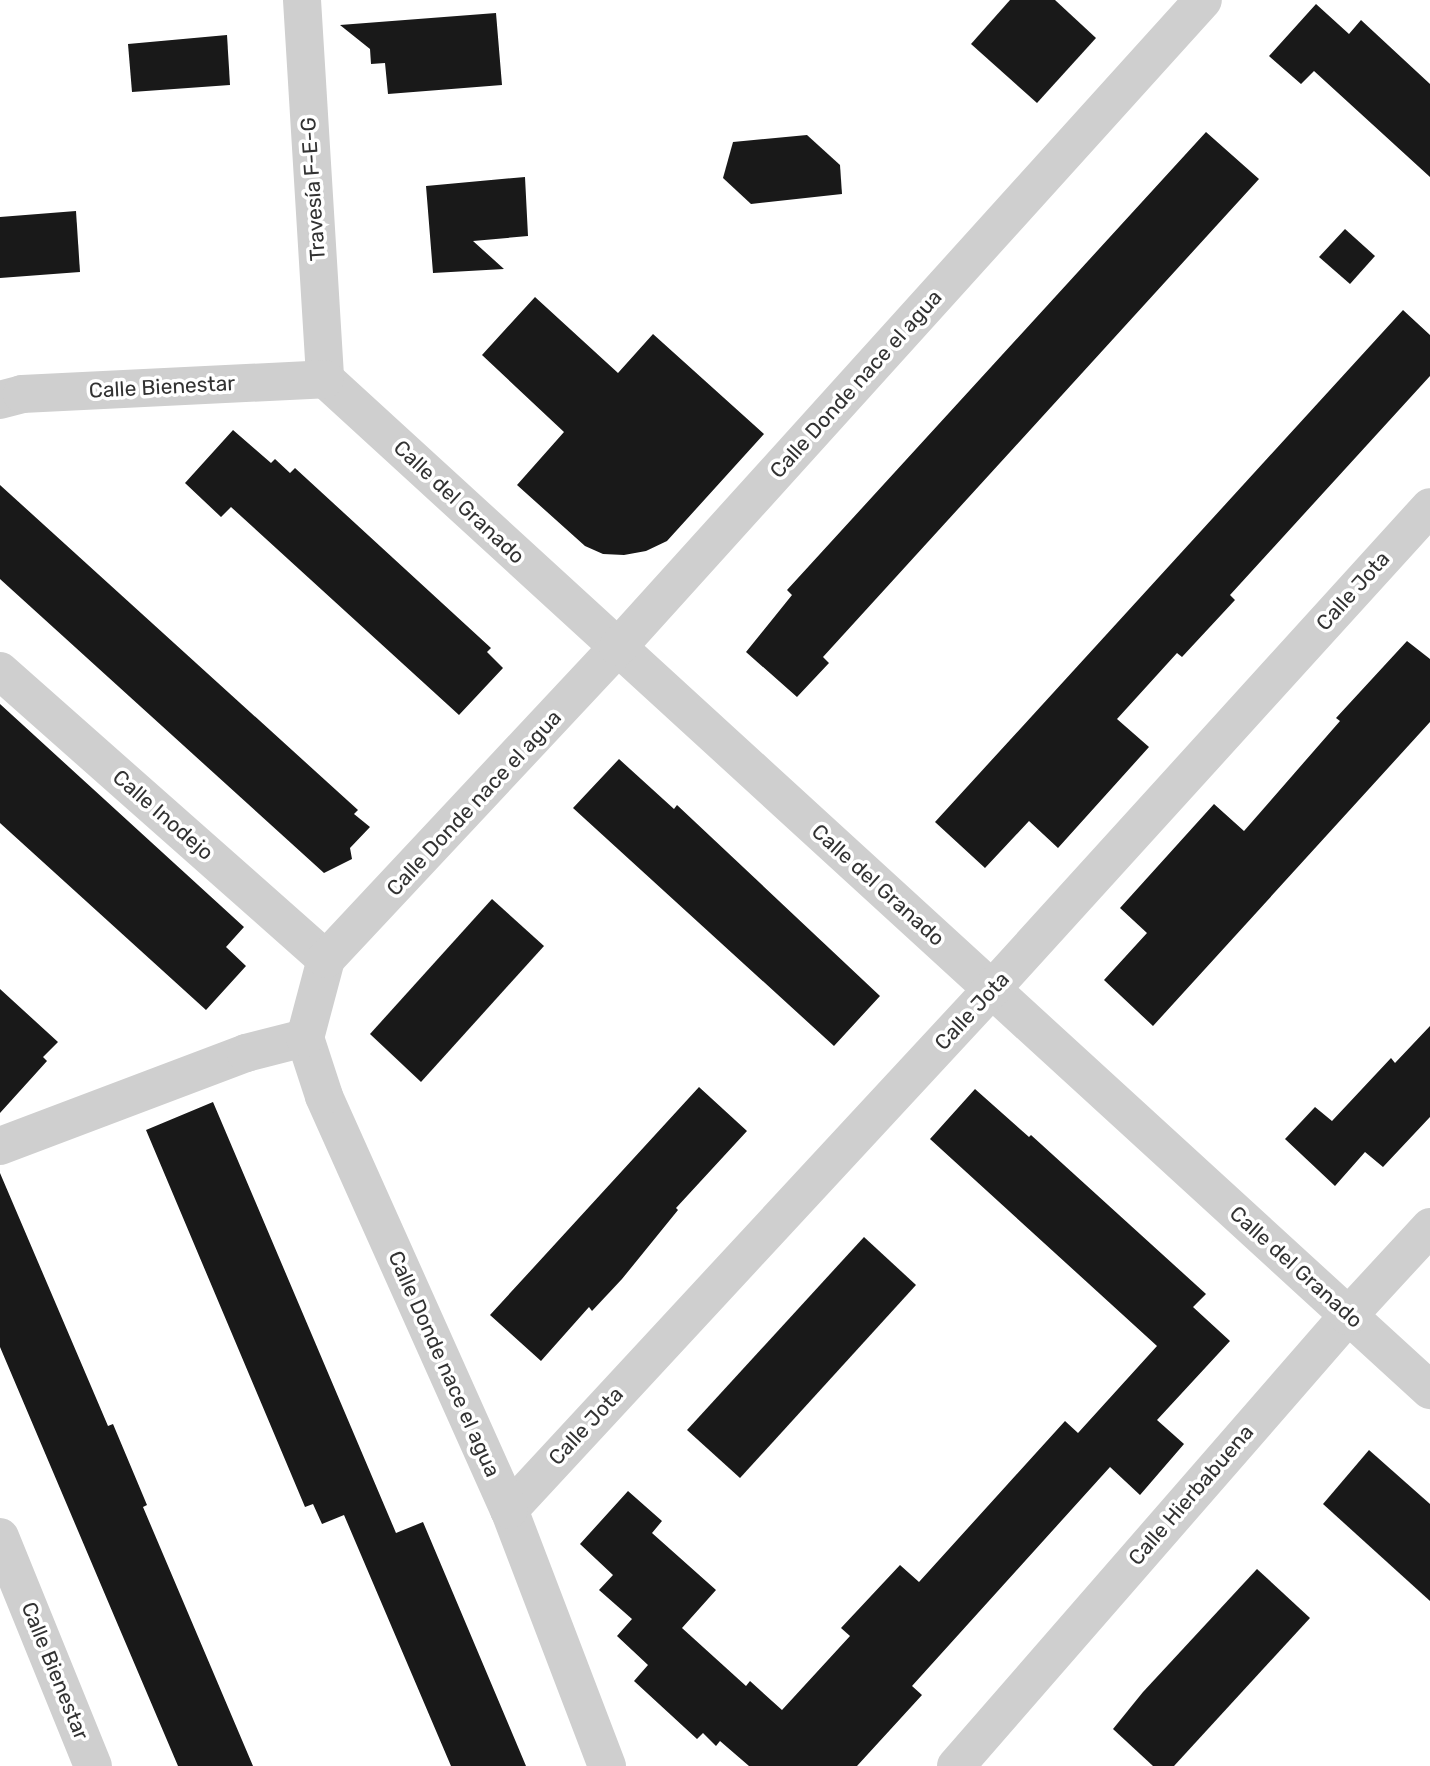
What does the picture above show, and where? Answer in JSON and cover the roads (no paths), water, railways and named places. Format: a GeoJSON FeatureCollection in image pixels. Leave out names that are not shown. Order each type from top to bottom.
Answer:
{"type":"FeatureCollection","features":[{"type":"Feature","properties":{"kind":"street","name":"Travesía F-E-G"},"geometry":{"type":"LineString","coordinates":[[302,0],[325,379]]}},
{"type":"Feature","properties":{"kind":"street","name":"Calle Donde nace el agua"},"geometry":{"type":"LineString","coordinates":[[607,1766],[509,1510],[324,1096],[305,1038],[327,960],[618,647],[1203,0]]}},
{"type":"Feature","properties":{"kind":"street","name":"Calle Bienestar"},"geometry":{"type":"LineString","coordinates":[[0,400],[22,394],[325,379]]}},
{"type":"Feature","properties":{"kind":"street","name":"Calle del Granado"},"geometry":{"type":"LineString","coordinates":[[325,379],[1430,1390]]}},
{"type":"Feature","properties":{"kind":"street","name":"Calle Jota"},"geometry":{"type":"LineString","coordinates":[[509,1510],[992,989],[1430,507]]}},
{"type":"Feature","properties":{"kind":"street","name":"Calle Inodejo"},"geometry":{"type":"LineString","coordinates":[[0,671],[327,960]]}},
{"type":"Feature","properties":{"kind":"street"},"geometry":{"type":"LineString","coordinates":[[0,1146],[247,1053],[305,1038]]}},
{"type":"Feature","properties":{"kind":"street","name":"Calle Hierbabuena"},"geometry":{"type":"LineString","coordinates":[[956,1766],[1348,1315],[1430,1227]]}},
{"type":"Feature","properties":{"kind":"street","name":"Calle Bienestar"},"geometry":{"type":"LineString","coordinates":[[0,1537],[93,1766]]}}]}
